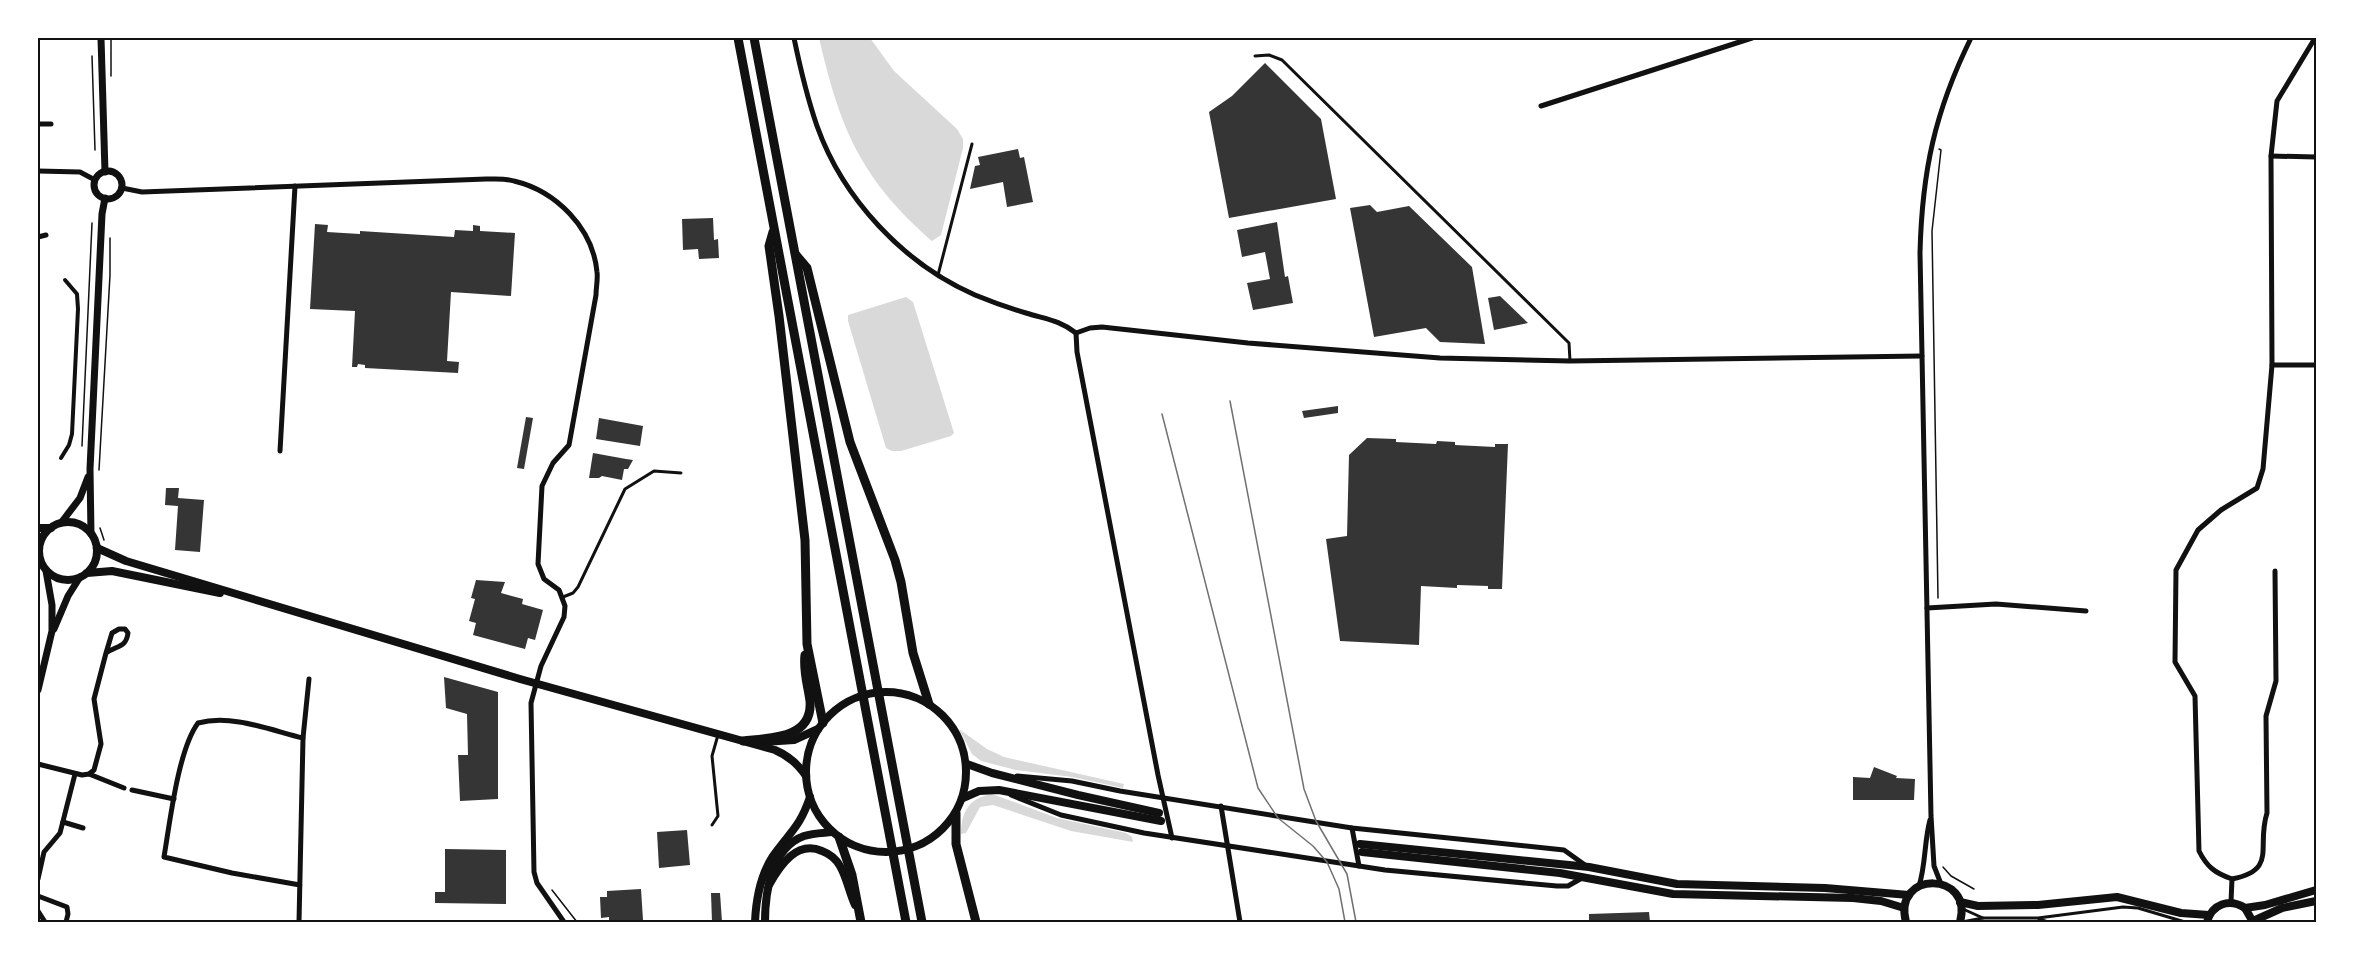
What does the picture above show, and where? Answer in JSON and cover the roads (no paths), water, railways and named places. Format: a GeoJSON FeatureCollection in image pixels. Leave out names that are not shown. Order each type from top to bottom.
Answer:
{"type":"FeatureCollection","features":[{"type":"Feature","properties":{"kind":"highway"},"geometry":{"type":"LineString","coordinates":[[738,38],[906,922]]}},
{"type":"Feature","properties":{"kind":"highway"},"geometry":{"type":"LineString","coordinates":[[754,38],[922,922]]}},
{"type":"Feature","properties":{"kind":"highway"},"geometry":{"type":"LineString","coordinates":[[774,230],[769,246],[805,540],[807,644],[821,725]]}},
{"type":"Feature","properties":{"kind":"highway"},"geometry":{"type":"LineString","coordinates":[[795,254],[807,268],[850,442],[901,582],[915,661],[929,704]]}},
{"type":"Feature","properties":{"kind":"highway"},"geometry":{"type":"LineString","coordinates":[[743,741],[786,736],[803,724],[810,710],[804,665],[807,644]]}},
{"type":"Feature","properties":{"kind":"highway"},"geometry":{"type":"LineString","coordinates":[[956,813],[956,844],[976,922]]}},
{"type":"Feature","properties":{"kind":"highway"},"geometry":{"type":"LineString","coordinates":[[836,834],[852,875],[861,922]]}},
{"type":"Feature","properties":{"kind":"main road"},"geometry":{"type":"LineString","coordinates":[[84,575],[93,566],[97,548],[91,534],[77,524],[61,523],[51,528],[40,543],[39,561],[46,571],[62,580],[112,571],[277,605]]}},
{"type":"Feature","properties":{"kind":"main road"},"geometry":{"type":"LineString","coordinates":[[38,528],[51,528]]}},
{"type":"Feature","properties":{"kind":"main road"},"geometry":{"type":"LineString","coordinates":[[97,548],[126,561],[536,684],[786,754],[806,776]]}},
{"type":"Feature","properties":{"kind":"main road"},"geometry":{"type":"LineString","coordinates":[[743,741],[794,740],[821,725],[846,703],[878,692],[901,693],[929,704],[944,715],[963,746],[967,764],[967,781],[956,813],[943,829],[927,842],[906,850],[874,852],[856,847],[836,834],[819,816],[810,797],[806,776],[807,759],[821,725]]}},
{"type":"Feature","properties":{"kind":"main road"},"geometry":{"type":"LineString","coordinates":[[963,798],[978,790],[999,790],[1160,817],[992,773],[967,764]]}},
{"type":"Feature","properties":{"kind":"main road"},"geometry":{"type":"LineString","coordinates":[[755,922],[755,903],[762,879],[773,856],[799,824],[810,797]]}},
{"type":"Feature","properties":{"kind":"main road"},"geometry":{"type":"LineString","coordinates":[[765,922],[769,885],[776,862],[793,842],[803,837],[836,834]]}},
{"type":"Feature","properties":{"kind":"main road"},"geometry":{"type":"LineString","coordinates":[[769,885],[778,868],[796,852],[806,848],[816,848],[836,860],[842,868],[849,892],[859,912]]}},
{"type":"Feature","properties":{"kind":"main road"},"geometry":{"type":"LineString","coordinates":[[1904,908],[1881,901],[1853,898],[1673,894],[1584,877],[1361,848],[1589,867],[1677,884],[1825,888],[1909,895]]}},
{"type":"Feature","properties":{"kind":"main road"},"geometry":{"type":"LineString","coordinates":[[1906,922],[1904,908],[1909,895],[1919,886],[1934,883],[1953,891],[1961,905],[1960,922]]}},
{"type":"Feature","properties":{"kind":"main road"},"geometry":{"type":"LineString","coordinates":[[1961,905],[2038,906],[2117,897],[2208,919],[2218,906],[2231,902],[2245,908],[2265,905],[2316,890]]}},
{"type":"Feature","properties":{"kind":"main road"},"geometry":{"type":"LineString","coordinates":[[2245,908],[2253,922],[2282,908],[2316,901]]}},
{"type":"Feature","properties":{"kind":"street"},"geometry":{"type":"LineString","coordinates":[[101,38],[105,172]]}},
{"type":"Feature","properties":{"kind":"street"},"geometry":{"type":"LineString","coordinates":[[794,38],[818,127],[849,188],[887,234],[912,256],[962,289],[995,304],[1054,319],[1066,324],[1076,333],[1081,372],[1172,838]]}},
{"type":"Feature","properties":{"kind":"street"},"geometry":{"type":"LineString","coordinates":[[1541,106],[1752,38]]}},
{"type":"Feature","properties":{"kind":"street"},"geometry":{"type":"LineString","coordinates":[[1941,884],[1934,866],[1931,816],[1921,208],[1931,142],[1941,106],[1971,38]]}},
{"type":"Feature","properties":{"kind":"street"},"geometry":{"type":"LineString","coordinates":[[2275,572],[2276,681],[2266,716],[2267,813],[2263,826],[2263,862],[2256,871],[2245,877],[2232,879],[2216,873],[2205,864],[2199,851],[2195,696],[2175,662],[2176,570],[2198,530],[2221,510],[2257,488],[2263,469],[2272,365],[2271,156],[2277,101],[2315,38]]}},
{"type":"Feature","properties":{"kind":"street"},"geometry":{"type":"LineString","coordinates":[[38,124],[51,124]]}},
{"type":"Feature","properties":{"kind":"street"},"geometry":{"type":"LineString","coordinates":[[2271,156],[2316,157]]}},
{"type":"Feature","properties":{"kind":"street"},"geometry":{"type":"LineString","coordinates":[[38,171],[80,172],[95,180]]}},
{"type":"Feature","properties":{"kind":"street"},"geometry":{"type":"LineString","coordinates":[[95,180],[105,172]]}},
{"type":"Feature","properties":{"kind":"street"},"geometry":{"type":"LineString","coordinates":[[105,172],[118,175],[122,188]]}},
{"type":"Feature","properties":{"kind":"street"},"geometry":{"type":"LineString","coordinates":[[95,180],[95,189],[105,198],[113,198],[122,188]]}},
{"type":"Feature","properties":{"kind":"street"},"geometry":{"type":"LineString","coordinates":[[122,188],[142,192],[512,180],[538,188],[555,200],[574,218],[587,239],[597,272],[596,295],[569,445],[553,463],[542,486],[538,564],[544,579],[559,590],[563,597],[564,617],[541,666],[531,703],[534,872],[537,883],[564,922]]}},
{"type":"Feature","properties":{"kind":"street"},"geometry":{"type":"LineString","coordinates":[[280,451],[295,186]]}},
{"type":"Feature","properties":{"kind":"street"},"geometry":{"type":"LineString","coordinates":[[91,534],[90,469],[102,214],[105,198]]}},
{"type":"Feature","properties":{"kind":"street"},"geometry":{"type":"LineString","coordinates":[[38,237],[46,235]]}},
{"type":"Feature","properties":{"kind":"street"},"geometry":{"type":"LineString","coordinates":[[61,458],[69,445],[72,434],[78,309],[77,294],[65,280]]}},
{"type":"Feature","properties":{"kind":"street"},"geometry":{"type":"LineString","coordinates":[[1076,333],[1102,327],[1371,354],[1570,361],[1923,356]]}},
{"type":"Feature","properties":{"kind":"street"},"geometry":{"type":"LineString","coordinates":[[2272,365],[2316,365]]}},
{"type":"Feature","properties":{"kind":"street"},"geometry":{"type":"LineString","coordinates":[[61,523],[80,498],[90,469]]}},
{"type":"Feature","properties":{"kind":"street"},"geometry":{"type":"LineString","coordinates":[[46,571],[52,604],[52,631]]}},
{"type":"Feature","properties":{"kind":"street"},"geometry":{"type":"LineString","coordinates":[[38,690],[52,631],[68,596],[84,575]]}},
{"type":"Feature","properties":{"kind":"street"},"geometry":{"type":"LineString","coordinates":[[1928,608],[1996,604],[2086,611]]}},
{"type":"Feature","properties":{"kind":"street"},"geometry":{"type":"LineString","coordinates":[[89,774],[93,770],[101,744],[94,699],[106,653],[112,633],[119,628],[125,629],[128,633],[124,645],[106,653]]}},
{"type":"Feature","properties":{"kind":"street"},"geometry":{"type":"LineString","coordinates":[[299,922],[303,738],[309,679]]}},
{"type":"Feature","properties":{"kind":"street"},"geometry":{"type":"LineString","coordinates":[[300,885],[232,873],[164,857],[174,799],[190,733],[198,723],[213,719],[230,720],[303,738]]}},
{"type":"Feature","properties":{"kind":"street"},"geometry":{"type":"LineString","coordinates":[[38,764],[75,774],[89,774],[124,788]]}},
{"type":"Feature","properties":{"kind":"street"},"geometry":{"type":"LineString","coordinates":[[38,879],[44,852],[48,845],[54,842],[63,822],[75,774]]}},
{"type":"Feature","properties":{"kind":"street"},"geometry":{"type":"LineString","coordinates":[[1007,776],[1072,781],[1352,828],[1564,850],[1589,867]]}},
{"type":"Feature","properties":{"kind":"street"},"geometry":{"type":"LineString","coordinates":[[132,790],[174,799]]}},
{"type":"Feature","properties":{"kind":"street"},"geometry":{"type":"LineString","coordinates":[[999,790],[1061,815],[1228,847],[1359,866],[1557,886],[1568,886],[1584,877]]}},
{"type":"Feature","properties":{"kind":"street"},"geometry":{"type":"LineString","coordinates":[[1221,806],[1240,922]]}},
{"type":"Feature","properties":{"kind":"street"},"geometry":{"type":"LineString","coordinates":[[1919,886],[1925,867],[1925,837],[1931,816]]}},
{"type":"Feature","properties":{"kind":"street"},"geometry":{"type":"LineString","coordinates":[[63,822],[83,828]]}},
{"type":"Feature","properties":{"kind":"street"},"geometry":{"type":"LineString","coordinates":[[1352,828],[1359,866]]}},
{"type":"Feature","properties":{"kind":"street"},"geometry":{"type":"LineString","coordinates":[[2231,902],[2232,879]]}},
{"type":"Feature","properties":{"kind":"street"},"geometry":{"type":"LineString","coordinates":[[38,896],[67,907],[66,922]]}},
{"type":"Feature","properties":{"kind":"street"},"geometry":{"type":"LineString","coordinates":[[38,911],[45,922]]}},
{"type":"Feature","properties":{"kind":"lane"},"geometry":{"type":"LineString","coordinates":[[1255,56],[1269,55],[1282,60],[1569,343],[1570,361]]}},
{"type":"Feature","properties":{"kind":"lane"},"geometry":{"type":"LineString","coordinates":[[938,275],[972,144]]}},
{"type":"Feature","properties":{"kind":"lane"},"geometry":{"type":"LineString","coordinates":[[563,597],[573,593],[578,587],[625,489],[654,471],[681,473]]}},
{"type":"Feature","properties":{"kind":"lane"},"geometry":{"type":"LineString","coordinates":[[712,825],[717,816],[712,756],[718,735]]}},
{"type":"Feature","properties":{"kind":"lane"},"geometry":{"type":"LineString","coordinates":[[1961,905],[1983,918]]}},
{"type":"Feature","properties":{"kind":"lane"},"geometry":{"type":"LineString","coordinates":[[1960,922],[1983,918],[2038,918],[2132,907],[2185,922]]}},
{"type":"Feature","properties":{"kind":"lane"},"geometry":{"type":"LineString","coordinates":[[2038,918],[2048,922]]}},
{"type":"Feature","properties":{"kind":"tram line"},"geometry":{"type":"LineString","coordinates":[[1230,401],[1304,789],[1316,821],[1347,874],[1356,922]]}},
{"type":"Feature","properties":{"kind":"tram line"},"geometry":{"type":"LineString","coordinates":[[1162,414],[1258,788],[1278,818],[1313,846],[1327,862],[1339,889],[1345,922]]}}]}
